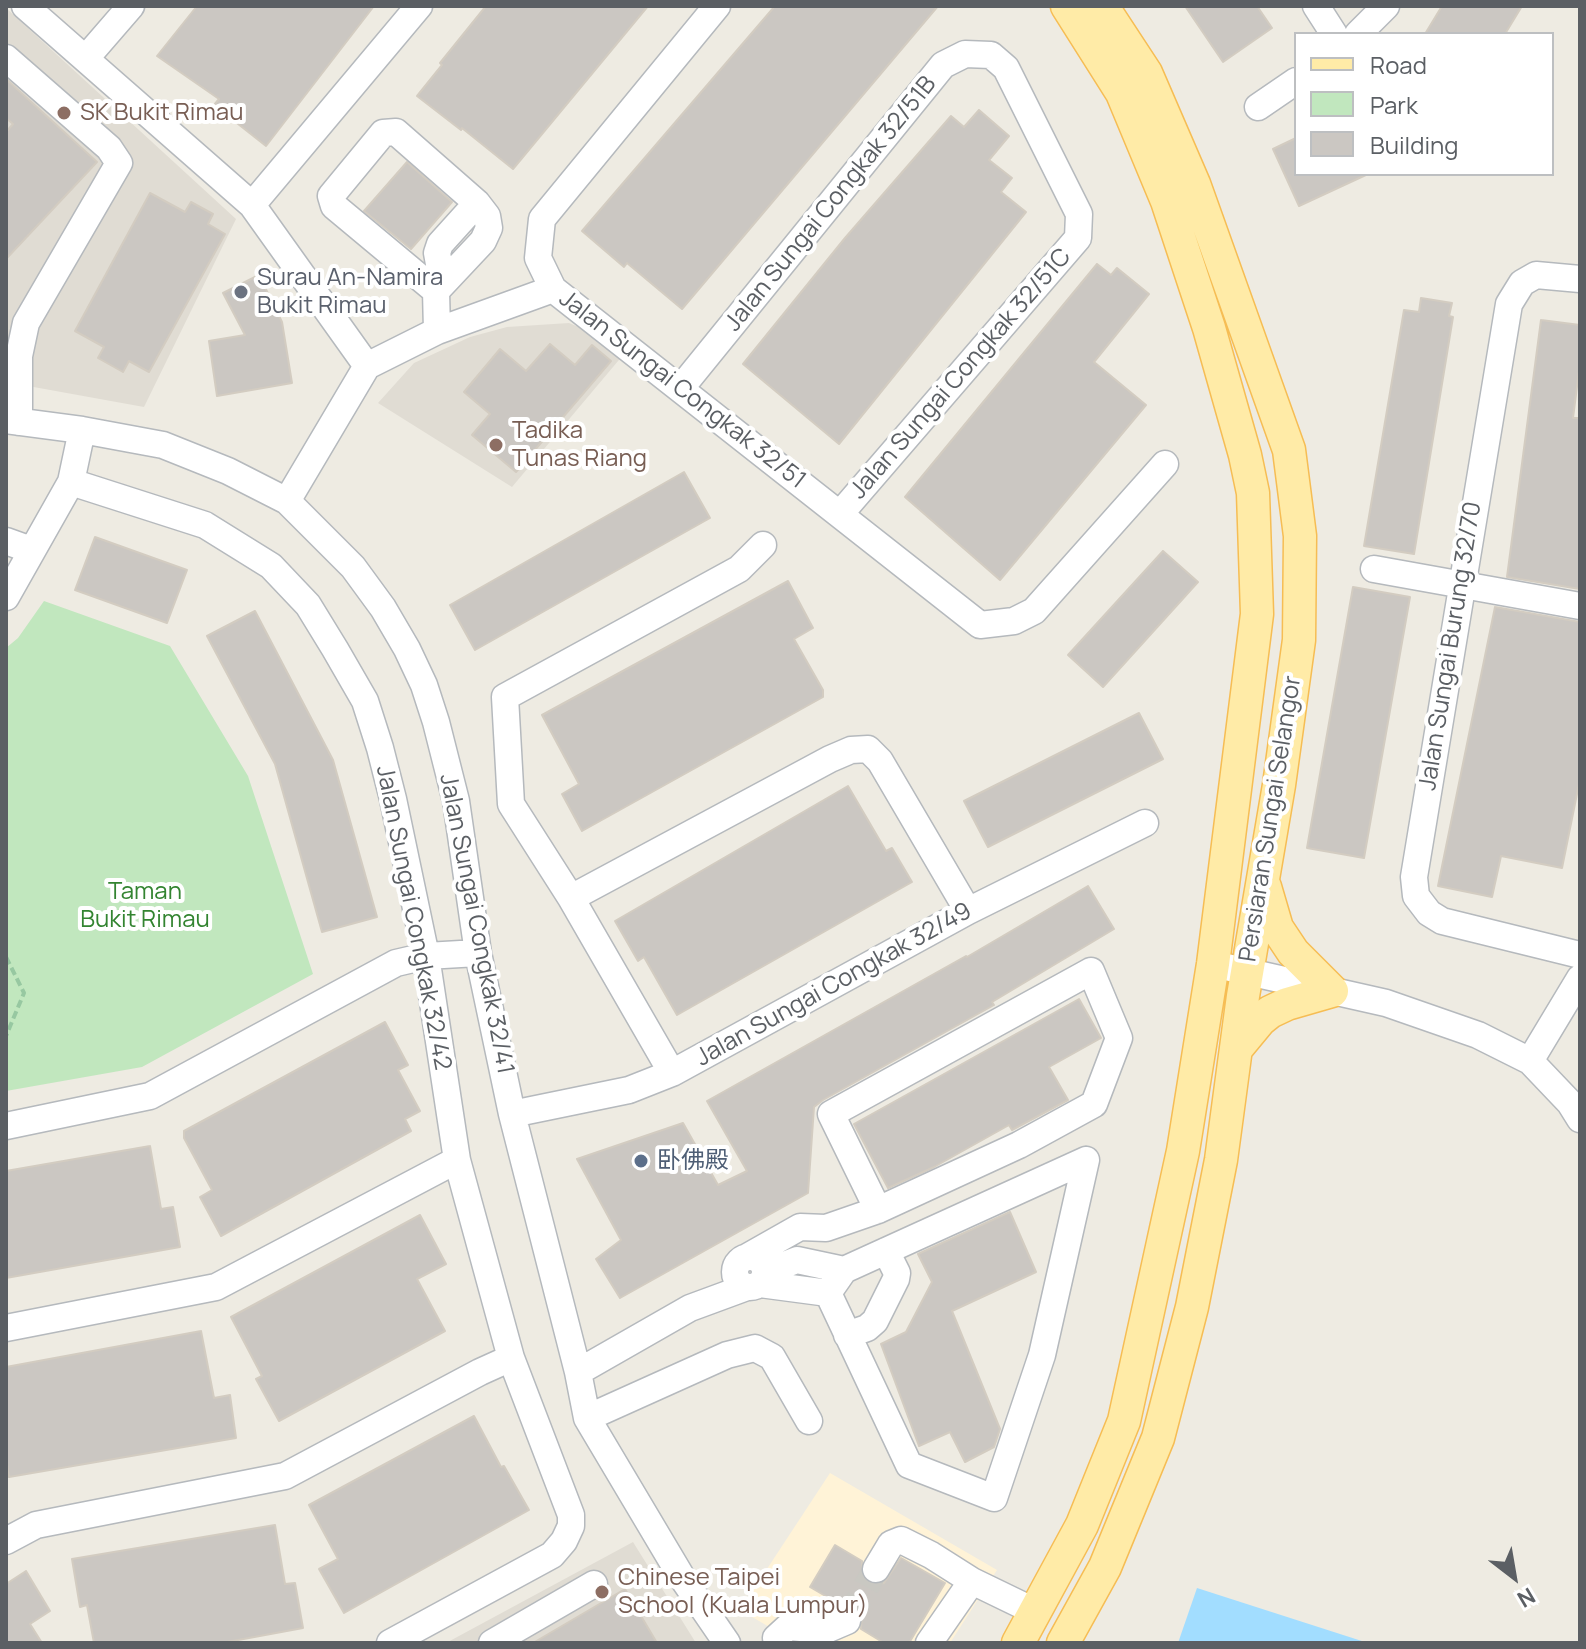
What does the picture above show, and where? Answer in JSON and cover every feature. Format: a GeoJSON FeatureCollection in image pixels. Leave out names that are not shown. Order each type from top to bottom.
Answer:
{"type":"FeatureCollection","features":[{"type":"Feature","properties":{"kind":"main road","name":"Persiaran Sungai Selangor"},"geometry":{"type":"LineString","coordinates":[[1018,1643],[1082,1525],[1124,1421],[1183,1151],[1213,964],[1257,614],[1253,493],[1209,328],[1167,201],[1122,93],[1067,6]]}},
{"type":"Feature","properties":{"kind":"main road","name":"Persiaran Sungai Selangor"},"geometry":{"type":"LineString","coordinates":[[1063,1643],[1105,1567],[1158,1438],[1192,1307],[1221,1160],[1299,640],[1300,536],[1289,450],[1194,184],[1146,73],[1102,6]]}},
{"type":"Feature","properties":{"kind":"main road"},"geometry":{"type":"LineString","coordinates":[[1236,1049],[1270,1012],[1332,991],[1293,952],[1277,928],[1263,880]]}},
{"type":"Feature","properties":{"kind":"street"},"geometry":{"type":"LineString","coordinates":[[25,6],[252,205],[367,366],[287,501]]}},
{"type":"Feature","properties":{"kind":"street"},"geometry":{"type":"LineString","coordinates":[[86,58],[131,6]]}},
{"type":"Feature","properties":{"kind":"street"},"geometry":{"type":"LineString","coordinates":[[252,205],[419,6]]}},
{"type":"Feature","properties":{"kind":"street"},"geometry":{"type":"LineString","coordinates":[[553,289],[538,258],[542,219],[717,6]]}},
{"type":"Feature","properties":{"kind":"street"},"geometry":{"type":"LineString","coordinates":[[1316,6],[1333,32]]}},
{"type":"Feature","properties":{"kind":"street"},"geometry":{"type":"LineString","coordinates":[[1360,32],[1386,6]]}},
{"type":"Feature","properties":{"kind":"street","name":"Jalan Sungai Congkak 32/51B"},"geometry":{"type":"LineString","coordinates":[[680,389],[943,65],[965,54],[991,55],[1006,68],[1044,145]]}},
{"type":"Feature","properties":{"kind":"street"},"geometry":{"type":"LineString","coordinates":[[6,58],[109,148],[119,163],[26,323],[13,365],[13,421]]}},
{"type":"Feature","properties":{"kind":"street"},"geometry":{"type":"LineString","coordinates":[[1258,107],[1294,82]]}},
{"type":"Feature","properties":{"kind":"street"},"geometry":{"type":"LineString","coordinates":[[437,331],[442,284],[483,241],[489,228],[487,216],[477,203],[396,132],[383,133],[331,196],[334,206],[442,284]]}},
{"type":"Feature","properties":{"kind":"street","name":"Jalan Sungai Congkak 32/51C"},"geometry":{"type":"LineString","coordinates":[[840,514],[1078,238],[1079,214],[1044,145]]}},
{"type":"Feature","properties":{"kind":"street","name":"Jalan Sungai Burung 32/70"},"geometry":{"type":"LineString","coordinates":[[1580,279],[1536,275],[1522,283],[1509,304],[1414,877],[1416,896],[1429,913],[1442,921],[1580,955]]}},
{"type":"Feature","properties":{"kind":"street","name":"Jalan Sungai Congkak 32/51"},"geometry":{"type":"LineString","coordinates":[[367,366],[437,331],[553,289],[980,625],[1014,621],[1034,611],[1165,464]]}},
{"type":"Feature","properties":{"kind":"street","name":"Jalan Sungai Congkak 32/41"},"geometry":{"type":"LineString","coordinates":[[13,421],[163,445],[228,471],[287,501],[353,567],[383,608],[407,649],[424,685],[436,722],[456,801],[478,953],[512,1114],[587,1418],[681,1576],[727,1643]]}},
{"type":"Feature","properties":{"kind":"street"},"geometry":{"type":"LineString","coordinates":[[6,597],[71,482],[82,430]]}},
{"type":"Feature","properties":{"kind":"street","name":"Jalan Sungai Congkak 32/42"},"geometry":{"type":"LineString","coordinates":[[71,482],[205,525],[271,566],[308,605],[365,701],[393,799],[426,956],[457,1160],[511,1358],[567,1503],[571,1526],[552,1555],[390,1643]]}},
{"type":"Feature","properties":{"kind":"street"},"geometry":{"type":"LineString","coordinates":[[6,541],[31,550]]}},
{"type":"Feature","properties":{"kind":"street"},"geometry":{"type":"LineString","coordinates":[[672,1073],[571,898],[511,804],[505,697],[739,569],[763,545]]}},
{"type":"Feature","properties":{"kind":"street"},"geometry":{"type":"LineString","coordinates":[[1374,569],[1580,606]]}},
{"type":"Feature","properties":{"kind":"street"},"geometry":{"type":"LineString","coordinates":[[571,898],[830,759],[851,750],[868,749],[880,761],[968,911]]}},
{"type":"Feature","properties":{"kind":"street","name":"Jalan Sungai Congkak 32/49"},"geometry":{"type":"LineString","coordinates":[[512,1114],[629,1090],[672,1073],[968,911],[1145,823]]}},
{"type":"Feature","properties":{"kind":"street"},"geometry":{"type":"LineString","coordinates":[[6,1126],[150,1096],[396,963],[426,956],[478,953]]}},
{"type":"Feature","properties":{"kind":"street"},"geometry":{"type":"LineString","coordinates":[[1213,964],[1386,1003],[1478,1035],[1530,1061],[1570,1103],[1580,1119]]}},
{"type":"Feature","properties":{"kind":"street"},"geometry":{"type":"LineString","coordinates":[[753,1273],[800,1227],[826,1228],[878,1210],[1019,1145],[1094,1104],[1119,1038],[1091,971],[831,1114],[878,1210]]}},
{"type":"Feature","properties":{"kind":"street"},"geometry":{"type":"LineString","coordinates":[[1530,1061],[1580,978]]}},
{"type":"Feature","properties":{"kind":"street"},"geometry":{"type":"LineString","coordinates":[[6,1328],[216,1287],[457,1160]]}},
{"type":"Feature","properties":{"kind":"street"},"geometry":{"type":"LineString","coordinates":[[1086,1160],[1042,1355],[994,1498],[909,1465],[828,1293],[844,1270],[1086,1160]]}},
{"type":"Feature","properties":{"kind":"street"},"geometry":{"type":"LineString","coordinates":[[847,1335],[867,1328],[875,1321],[896,1279],[897,1273],[886,1251]]}},
{"type":"Feature","properties":{"kind":"street"},"geometry":{"type":"LineString","coordinates":[[578,1372],[753,1273],[797,1260],[844,1270]]}},
{"type":"Feature","properties":{"kind":"street"},"geometry":{"type":"LineString","coordinates":[[753,1273],[828,1293]]}},
{"type":"Feature","properties":{"kind":"street"},"geometry":{"type":"LineString","coordinates":[[587,1418],[727,1355],[755,1348],[772,1357],[809,1421]]}},
{"type":"Feature","properties":{"kind":"street"},"geometry":{"type":"LineString","coordinates":[[6,1541],[36,1525],[285,1476],[511,1358]]}},
{"type":"Feature","properties":{"kind":"street"},"geometry":{"type":"LineString","coordinates":[[876,1569],[891,1544],[901,1540],[972,1581],[1036,1612]]}},
{"type":"Feature","properties":{"kind":"street"},"geometry":{"type":"LineString","coordinates":[[929,1643],[972,1581]]}},
{"type":"Feature","properties":{"kind":"street"},"geometry":{"type":"LineString","coordinates":[[492,1643],[594,1584]]}},
{"type":"Feature","properties":{"kind":"street"},"geometry":{"type":"LineString","coordinates":[[778,1641],[788,1627],[826,1630],[847,1621]]}},
{"type":"Feature","properties":{"kind":"path"},"geometry":{"type":"LineString","coordinates":[[6,957],[24,993],[6,1036]]}},
{"type":"Feature","properties":{"kind":"shaded area","name":"SK Bukit Rimau"},"geometry":{"type":"Polygon","coordinates":[[[6,8],[236,219],[144,407],[6,382],[6,8]]]}},
{"type":"Feature","properties":{"kind":"shaded area","name":"Tadika Tunas Riang"},"geometry":{"type":"Polygon","coordinates":[[[569,323],[629,348],[512,487],[378,403],[414,363],[470,337],[507,327],[569,323]]]}},
{"type":"Feature","properties":{"kind":"shaded area"},"geometry":{"type":"Polygon","coordinates":[[[830,1473],[997,1570],[950,1643],[797,1643],[740,1610],[830,1473]]]}},
{"type":"Feature","properties":{"kind":"shaded area","name":"Chinese Taipei School (Kuala Lumpur)"},"geometry":{"type":"Polygon","coordinates":[[[633,1542],[696,1643],[446,1643],[633,1542]]]}},
{"type":"Feature","properties":{"kind":"green space","name":"Taman Bukit Rimau"},"geometry":{"type":"Polygon","coordinates":[[[44,601],[170,646],[248,776],[313,974],[142,1067],[6,1091],[6,648],[18,638],[44,601]]]}},
{"type":"Feature","properties":{"kind":"water"},"geometry":{"type":"Polygon","coordinates":[[[1197,1588],[1368,1643],[1178,1643],[1197,1588]]]}},
{"type":"Feature","properties":{"kind":"building"},"geometry":{"type":"Polygon","coordinates":[[[197,6],[374,6],[266,146],[214,105],[219,99],[157,56],[197,6]]]}},
{"type":"Feature","properties":{"kind":"building"},"geometry":{"type":"Polygon","coordinates":[[[486,6],[648,6],[513,169],[417,96],[486,6]]]}},
{"type":"Feature","properties":{"kind":"building"},"geometry":{"type":"Polygon","coordinates":[[[775,6],[938,6],[682,309],[627,263],[624,267],[582,231],[775,6]]]}},
{"type":"Feature","properties":{"kind":"building"},"geometry":{"type":"Polygon","coordinates":[[[1185,6],[1257,6],[1272,28],[1223,62],[1185,6]]]}},
{"type":"Feature","properties":{"kind":"building"},"geometry":{"type":"Polygon","coordinates":[[[1442,6],[1522,6],[1506,32],[1426,32],[1442,6]]]}},
{"type":"Feature","properties":{"kind":"building"},"geometry":{"type":"Polygon","coordinates":[[[6,79],[97,162],[6,259],[6,132],[13,124],[6,118],[6,79]]]}},
{"type":"Feature","properties":{"kind":"building"},"geometry":{"type":"Polygon","coordinates":[[[979,110],[1009,136],[989,160],[1012,178],[1001,192],[1026,212],[839,444],[743,364],[845,238],[951,116],[964,127],[979,110]]]}},
{"type":"Feature","properties":{"kind":"building"},"geometry":{"type":"Polygon","coordinates":[[[1294,139],[1294,176],[1364,176],[1299,206],[1273,149],[1294,139]]]}},
{"type":"Feature","properties":{"kind":"building"},"geometry":{"type":"Polygon","coordinates":[[[407,162],[452,202],[411,249],[364,211],[407,162]]]}},
{"type":"Feature","properties":{"kind":"building"},"geometry":{"type":"Polygon","coordinates":[[[150,193],[185,212],[191,202],[213,214],[208,224],[225,234],[149,372],[129,361],[123,372],[98,358],[104,347],[75,331],[150,193]]]}},
{"type":"Feature","properties":{"kind":"building"},"geometry":{"type":"Polygon","coordinates":[[[1097,264],[1111,275],[1117,268],[1149,294],[1094,362],[1146,405],[1000,580],[905,497],[1097,264]]]}},
{"type":"Feature","properties":{"kind":"building"},"geometry":{"type":"Polygon","coordinates":[[[259,275],[282,322],[292,383],[217,396],[209,341],[245,335],[223,293],[259,275]]]}},
{"type":"Feature","properties":{"kind":"building"},"geometry":{"type":"Polygon","coordinates":[[[1421,298],[1452,303],[1449,316],[1453,317],[1414,554],[1364,546],[1404,310],[1419,312],[1421,298]]]}},
{"type":"Feature","properties":{"kind":"building"},"geometry":{"type":"Polygon","coordinates":[[[1541,320],[1580,325],[1580,363],[1573,418],[1580,418],[1580,589],[1507,577],[1541,320]]]}},
{"type":"Feature","properties":{"kind":"building"},"geometry":{"type":"Polygon","coordinates":[[[550,344],[575,365],[592,345],[611,361],[516,472],[472,435],[490,414],[464,392],[500,349],[526,371],[550,344]]]}},
{"type":"Feature","properties":{"kind":"building"},"geometry":{"type":"Polygon","coordinates":[[[684,472],[710,518],[475,650],[450,605],[684,472]]]}},
{"type":"Feature","properties":{"kind":"building"},"geometry":{"type":"Polygon","coordinates":[[[95,537],[187,570],[167,623],[75,590],[95,537]]]}},
{"type":"Feature","properties":{"kind":"building"},"geometry":{"type":"Polygon","coordinates":[[[1163,551],[1198,582],[1103,687],[1068,655],[1163,551]]]}},
{"type":"Feature","properties":{"kind":"building"},"geometry":{"type":"Polygon","coordinates":[[[788,581],[813,628],[794,639],[823,690],[823,697],[582,831],[562,794],[579,784],[542,715],[788,581]]]}},
{"type":"Feature","properties":{"kind":"building"},"geometry":{"type":"Polygon","coordinates":[[[1353,587],[1410,597],[1364,858],[1307,848],[1353,587]]]}},
{"type":"Feature","properties":{"kind":"building"},"geometry":{"type":"Polygon","coordinates":[[[1495,607],[1580,622],[1580,779],[1562,868],[1501,856],[1492,897],[1438,886],[1495,607]]]}},
{"type":"Feature","properties":{"kind":"building"},"geometry":{"type":"Polygon","coordinates":[[[255,611],[333,760],[377,917],[322,932],[275,764],[207,636],[255,611]]]}},
{"type":"Feature","properties":{"kind":"building"},"geometry":{"type":"Polygon","coordinates":[[[1139,713],[1163,759],[988,847],[964,801],[1139,713]]]}},
{"type":"Feature","properties":{"kind":"building"},"geometry":{"type":"Polygon","coordinates":[[[848,786],[886,851],[892,848],[912,882],[677,1015],[644,957],[638,961],[615,921],[848,786]]]}},
{"type":"Feature","properties":{"kind":"building"},"geometry":{"type":"Polygon","coordinates":[[[1088,886],[1114,929],[992,1002],[994,1005],[823,1100],[814,1107],[808,1193],[620,1298],[596,1259],[621,1240],[577,1159],[683,1123],[718,1185],[747,1171],[707,1101],[1088,886]]]}},
{"type":"Feature","properties":{"kind":"building"},"geometry":{"type":"Polygon","coordinates":[[[1079,999],[1101,1038],[1049,1067],[1068,1100],[1012,1130],[1009,1125],[934,1167],[888,1188],[854,1124],[1079,999]]]}},
{"type":"Feature","properties":{"kind":"building"},"geometry":{"type":"Polygon","coordinates":[[[385,1022],[408,1065],[398,1070],[420,1111],[405,1119],[411,1131],[221,1236],[200,1197],[212,1190],[184,1138],[184,1131],[385,1022]]]}},
{"type":"Feature","properties":{"kind":"building"},"geometry":{"type":"Polygon","coordinates":[[[150,1146],[161,1209],[173,1207],[180,1247],[6,1278],[6,1171],[150,1146]]]}},
{"type":"Feature","properties":{"kind":"building"},"geometry":{"type":"Polygon","coordinates":[[[1010,1212],[1036,1272],[952,1311],[1000,1429],[994,1447],[965,1462],[950,1432],[919,1446],[881,1344],[906,1332],[932,1282],[918,1254],[1010,1212]]]}},
{"type":"Feature","properties":{"kind":"building"},"geometry":{"type":"Polygon","coordinates":[[[420,1215],[446,1264],[417,1279],[445,1331],[279,1421],[256,1379],[262,1376],[231,1317],[420,1215]]]}},
{"type":"Feature","properties":{"kind":"building"},"geometry":{"type":"Polygon","coordinates":[[[201,1331],[214,1398],[230,1395],[236,1438],[9,1477],[6,1458],[6,1367],[201,1331]]]}},
{"type":"Feature","properties":{"kind":"building"},"geometry":{"type":"Polygon","coordinates":[[[474,1416],[501,1467],[504,1466],[529,1510],[344,1613],[319,1569],[338,1559],[309,1505],[474,1416]]]}},
{"type":"Feature","properties":{"kind":"building"},"geometry":{"type":"Polygon","coordinates":[[[275,1525],[285,1584],[295,1583],[303,1628],[222,1643],[94,1643],[87,1605],[80,1607],[72,1559],[275,1525]]]}},
{"type":"Feature","properties":{"kind":"building"},"geometry":{"type":"Polygon","coordinates":[[[835,1545],[862,1561],[862,1576],[868,1583],[884,1583],[901,1558],[945,1583],[909,1643],[884,1643],[861,1629],[862,1615],[856,1608],[848,1605],[830,1611],[834,1601],[810,1587],[835,1545]]]}},
{"type":"Feature","properties":{"kind":"building"},"geometry":{"type":"Polygon","coordinates":[[[26,1571],[50,1611],[30,1624],[42,1643],[6,1643],[6,1584],[26,1571]]]}},
{"type":"Feature","properties":{"kind":"building"},"geometry":{"type":"Polygon","coordinates":[[[625,1589],[657,1643],[533,1643],[625,1589]]]}},
{"type":"Feature","properties":{"kind":"tunnel"},"geometry":{"type":"LineString","coordinates":[[847,1621],[876,1569]]}},
{"type":"Feature","properties":{"kind":"place","name":"SK Bukit Rimau"},"geometry":{"type":"Point","coordinates":[64,113]}},
{"type":"Feature","properties":{"kind":"place","name":"Surau An-Namira Bukit Rimau"},"geometry":{"type":"Point","coordinates":[241,292]}},
{"type":"Feature","properties":{"kind":"place","name":"Tadika Tunas Riang"},"geometry":{"type":"Point","coordinates":[496,445]}},
{"type":"Feature","properties":{"kind":"place","name":"卧佛殿"},"geometry":{"type":"Point","coordinates":[641,1161]}},
{"type":"Feature","properties":{"kind":"place","name":"Chinese Taipei School (Kuala Lumpur)"},"geometry":{"type":"Point","coordinates":[602,1592]}}]}
